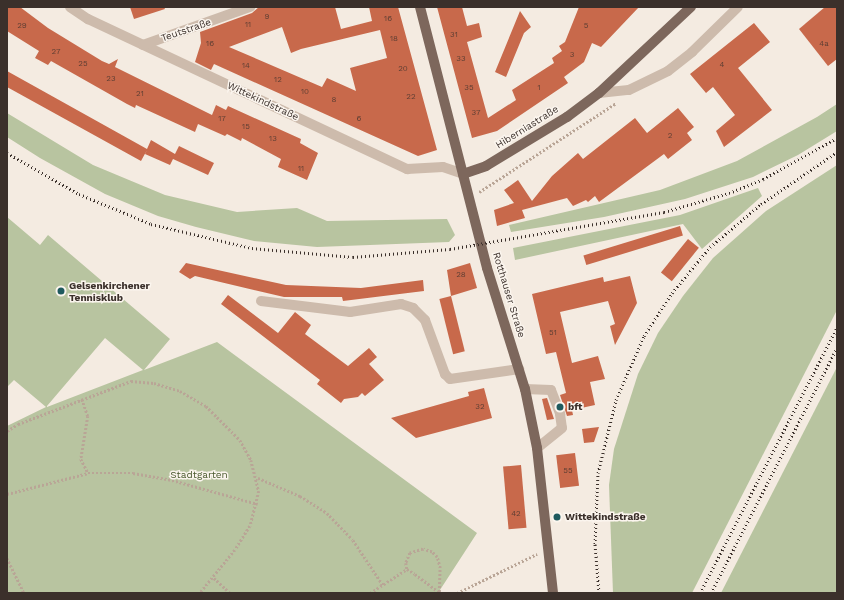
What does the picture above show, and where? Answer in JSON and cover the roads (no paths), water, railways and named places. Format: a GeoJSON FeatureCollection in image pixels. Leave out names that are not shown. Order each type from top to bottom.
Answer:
{"type":"FeatureCollection","features":[{"type":"Feature","properties":{"kind":"main road","name":"Rotthauser Straße"},"geometry":{"type":"LineString","coordinates":[[420,7],[469,199],[525,389],[537,448],[553,593]]}},
{"type":"Feature","properties":{"kind":"main road","name":"Hiberniastraße"},"geometry":{"type":"LineString","coordinates":[[463,174],[486,166],[527,143],[599,93],[691,7]]}},
{"type":"Feature","properties":{"kind":"street","name":"Wittekindstraße"},"geometry":{"type":"LineString","coordinates":[[70,7],[88,19],[407,169],[443,167],[463,174]]}},
{"type":"Feature","properties":{"kind":"street","name":"Teutstraße"},"geometry":{"type":"LineString","coordinates":[[143,45],[250,7]]}},
{"type":"Feature","properties":{"kind":"street","name":"Hiberniastraße"},"geometry":{"type":"LineString","coordinates":[[599,93],[629,90],[668,71],[692,52],[738,7]]}},
{"type":"Feature","properties":{"kind":"street"},"geometry":{"type":"LineString","coordinates":[[261,301],[350,312],[401,304],[413,308],[425,320],[446,374],[450,379],[518,369]]}},
{"type":"Feature","properties":{"kind":"street"},"geometry":{"type":"LineString","coordinates":[[525,389],[551,390],[560,414],[562,428],[537,448]]}},
{"type":"Feature","properties":{"kind":"railway"},"geometry":{"type":"LineString","coordinates":[[7,153],[79,194],[151,224],[252,248],[353,257],[450,249],[664,212],[729,193],[763,179],[837,138]]}},
{"type":"Feature","properties":{"kind":"railway"},"geometry":{"type":"LineString","coordinates":[[599,593],[595,544],[598,473],[616,400],[644,336],[672,293],[710,247],[761,204],[837,152]]}},
{"type":"Feature","properties":{"kind":"railway"},"geometry":{"type":"LineString","coordinates":[[700,593],[837,328]]}},
{"type":"Feature","properties":{"kind":"railway"},"geometry":{"type":"LineString","coordinates":[[711,593],[837,348]]}},
{"type":"Feature","properties":{"kind":"place","name":"Gelsenkirchener Tennisklub"},"geometry":{"type":"Point","coordinates":[61,291]}},
{"type":"Feature","properties":{"kind":"place","name":"bft"},"geometry":{"type":"Point","coordinates":[560,407]}},
{"type":"Feature","properties":{"kind":"place","name":"Wittekindstraße"},"geometry":{"type":"Point","coordinates":[557,517]}},
{"type":"Feature","properties":{"kind":"park label","name":"Stadtgarten"},"geometry":{"type":"Point","coordinates":[199,475]}}]}
